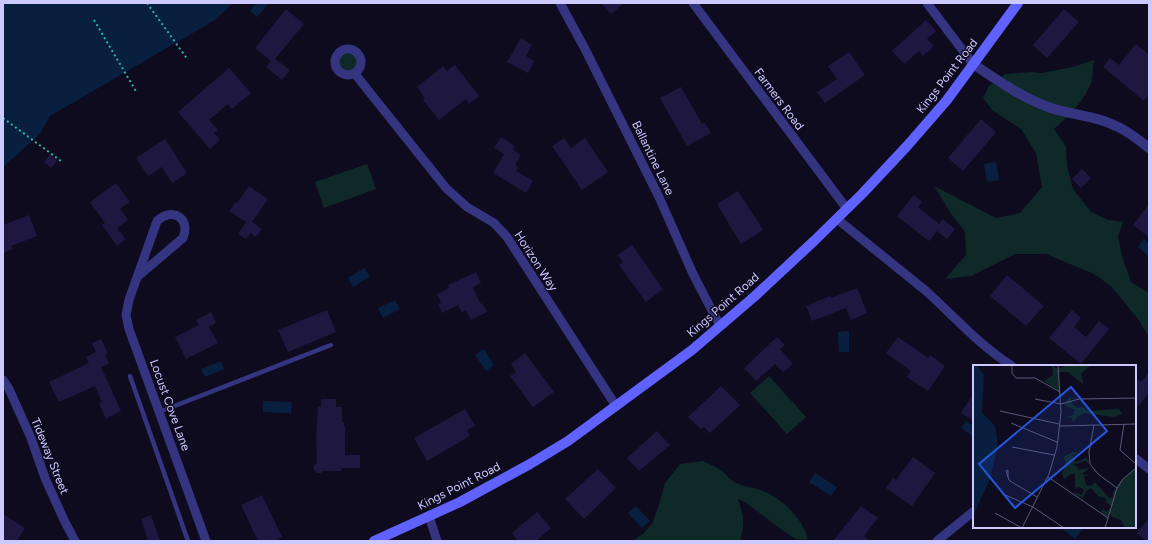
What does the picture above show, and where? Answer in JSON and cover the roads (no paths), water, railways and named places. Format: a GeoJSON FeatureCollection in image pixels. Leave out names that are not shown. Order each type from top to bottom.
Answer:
{"type":"FeatureCollection","features":[{"type":"Feature","properties":{"kind":"main road","name":"Kings Point Road"},"geometry":{"type":"LineString","coordinates":[[374,541],[460,502],[530,464],[568,440],[687,354],[755,296],[837,219],[907,146],[947,100],[1018,3]]}},
{"type":"Feature","properties":{"kind":"street","name":"Ballantine Lane"},"geometry":{"type":"LineString","coordinates":[[560,3],[649,176],[693,274],[720,326]]}},
{"type":"Feature","properties":{"kind":"street","name":"Farmers Road"},"geometry":{"type":"LineString","coordinates":[[693,3],[847,209]]}},
{"type":"Feature","properties":{"kind":"street"},"geometry":{"type":"LineString","coordinates":[[927,3],[973,64],[1022,95],[1053,108],[1116,126],[1137,138],[1149,148]]}},
{"type":"Feature","properties":{"kind":"street","name":"Horizon Way"},"geometry":{"type":"LineString","coordinates":[[355,74],[446,188],[468,207],[494,223],[507,237],[616,406]]}},
{"type":"Feature","properties":{"kind":"street","name":"Locust Cove Lane"},"geometry":{"type":"LineString","coordinates":[[137,277],[183,238],[186,232],[182,219],[176,215],[169,214],[162,216],[157,221],[137,277],[129,300],[126,315],[129,329],[206,541]]}},
{"type":"Feature","properties":{"kind":"street"},"geometry":{"type":"LineString","coordinates":[[837,219],[926,291],[969,333],[1011,365]]}},
{"type":"Feature","properties":{"kind":"street","name":"Tideway Street"},"geometry":{"type":"LineString","coordinates":[[3,380],[9,389],[31,438],[45,478],[75,541]]}},
{"type":"Feature","properties":{"kind":"street"},"geometry":{"type":"LineString","coordinates":[[1136,459],[1149,469]]}},
{"type":"Feature","properties":{"kind":"street"},"geometry":{"type":"LineString","coordinates":[[938,541],[973,512]]}},
{"type":"Feature","properties":{"kind":"street"},"geometry":{"type":"LineString","coordinates":[[429,516],[437,541]]}},
{"type":"Feature","properties":{"kind":"lane"},"geometry":{"type":"LineString","coordinates":[[159,412],[331,345]]}},
{"type":"Feature","properties":{"kind":"lane"},"geometry":{"type":"LineString","coordinates":[[130,376],[188,541]]}},
{"type":"Feature","properties":{"kind":"water"},"geometry":{"type":"Polygon","coordinates":[[[3,3],[233,3],[215,20],[50,116],[40,134],[3,167],[3,3]]]}},
{"type":"Feature","properties":{"kind":"water"},"geometry":{"type":"Polygon","coordinates":[[[256,3],[269,3],[257,17],[250,11],[256,3]]]}},
{"type":"Feature","properties":{"kind":"water"},"geometry":{"type":"Polygon","coordinates":[[[996,162],[999,180],[987,182],[984,164],[996,162]]]}},
{"type":"Feature","properties":{"kind":"water"},"geometry":{"type":"Polygon","coordinates":[[[1144,239],[1149,243],[1149,257],[1138,247],[1144,239]]]}},
{"type":"Feature","properties":{"kind":"water"},"geometry":{"type":"Polygon","coordinates":[[[364,268],[370,276],[353,287],[348,278],[364,268]]]}},
{"type":"Feature","properties":{"kind":"water"},"geometry":{"type":"Polygon","coordinates":[[[395,300],[400,309],[383,318],[378,308],[395,300]]]}},
{"type":"Feature","properties":{"kind":"water"},"geometry":{"type":"Polygon","coordinates":[[[849,331],[849,352],[839,352],[838,332],[849,331]]]}},
{"type":"Feature","properties":{"kind":"water"},"geometry":{"type":"Polygon","coordinates":[[[484,349],[494,365],[486,371],[475,355],[484,349]]]}},
{"type":"Feature","properties":{"kind":"water"},"geometry":{"type":"Polygon","coordinates":[[[221,361],[224,369],[205,377],[201,369],[221,361]]]}},
{"type":"Feature","properties":{"kind":"water"},"geometry":{"type":"Polygon","coordinates":[[[263,401],[292,402],[291,413],[263,412],[263,401]]]}},
{"type":"Feature","properties":{"kind":"water"},"geometry":{"type":"Polygon","coordinates":[[[966,421],[973,425],[973,436],[961,428],[966,421]]]}},
{"type":"Feature","properties":{"kind":"water"},"geometry":{"type":"Polygon","coordinates":[[[815,473],[837,487],[831,496],[809,482],[815,473]]]}},
{"type":"Feature","properties":{"kind":"water"},"geometry":{"type":"Polygon","coordinates":[[[636,506],[650,521],[642,528],[628,513],[636,506]]]}},
{"type":"Feature","properties":{"kind":"water"},"geometry":{"type":"Polygon","coordinates":[[[1061,528],[1083,528],[1075,539],[1061,528]]]}}]}
